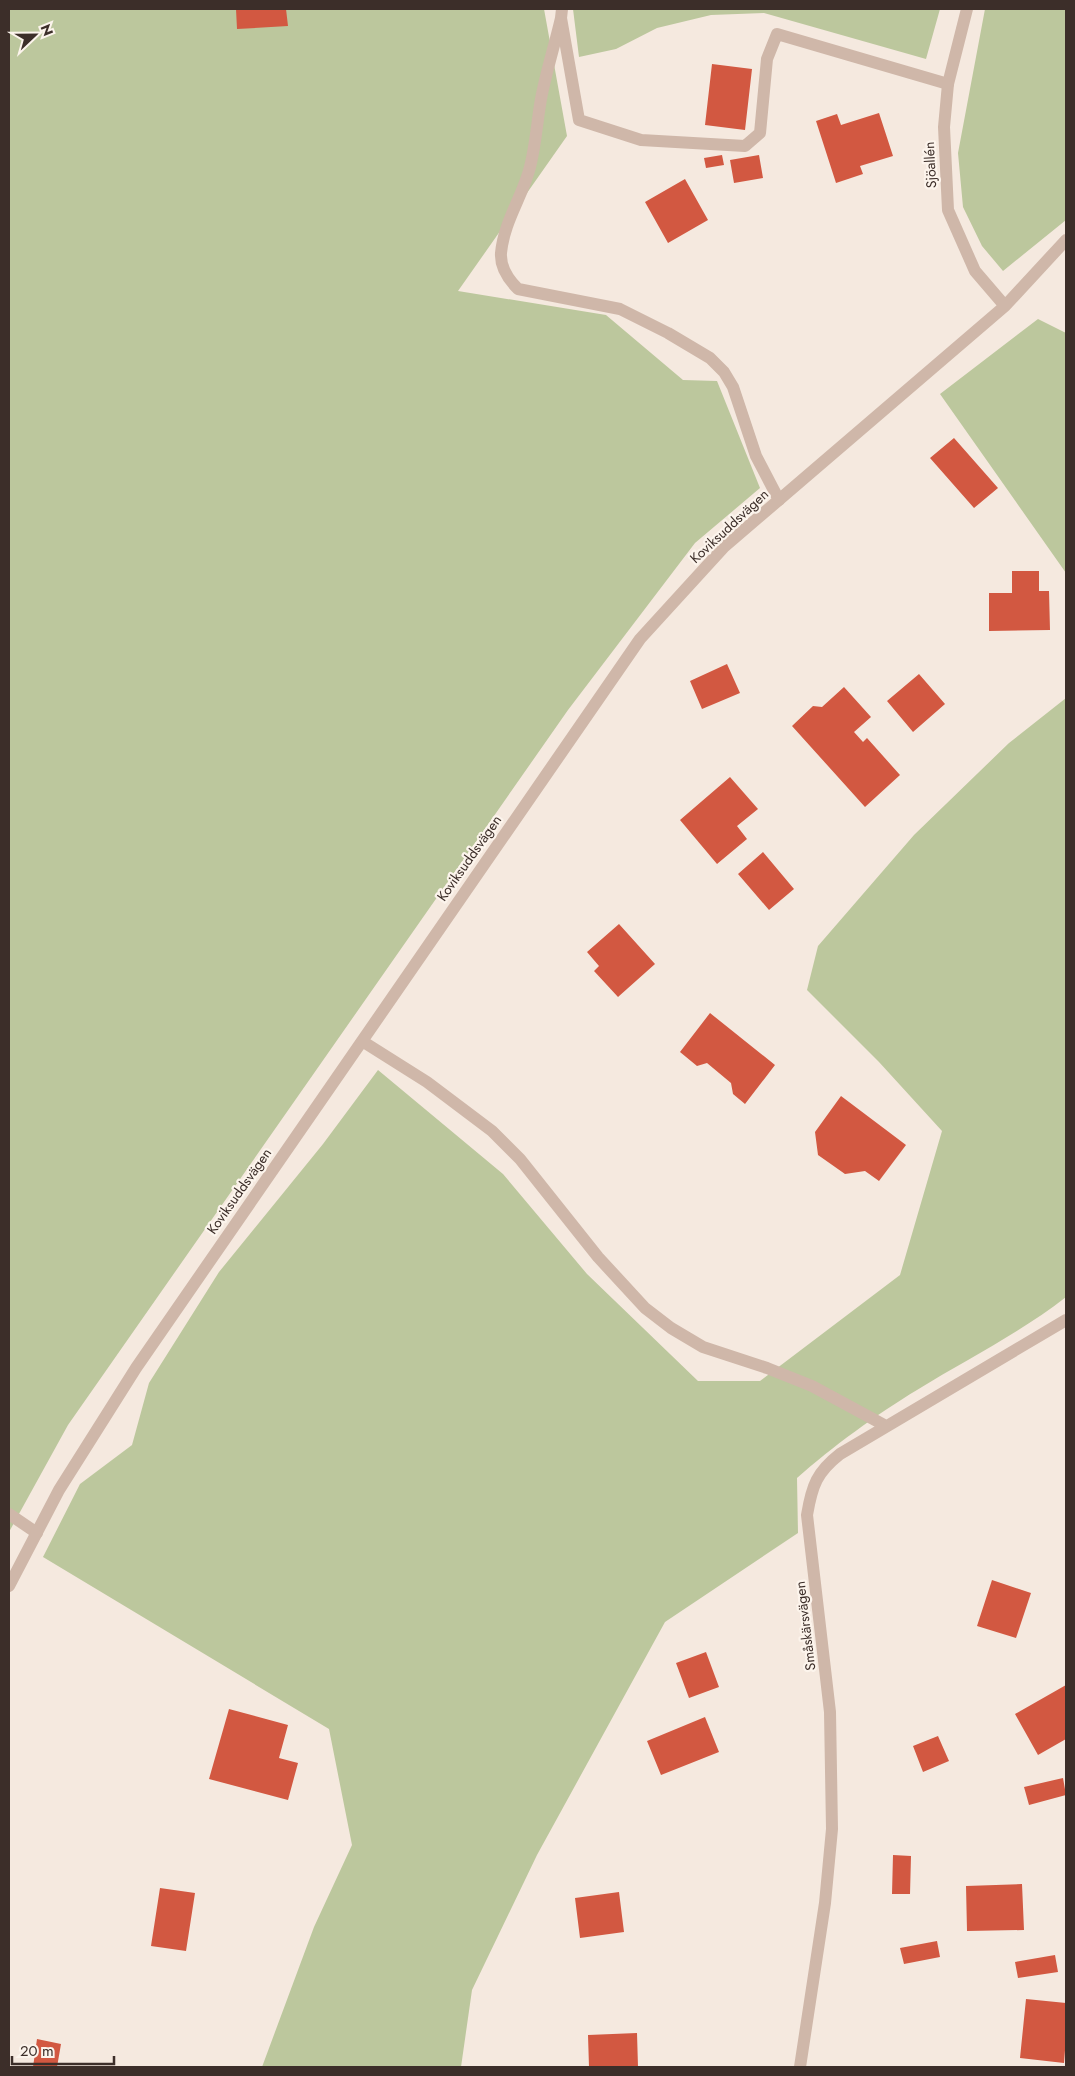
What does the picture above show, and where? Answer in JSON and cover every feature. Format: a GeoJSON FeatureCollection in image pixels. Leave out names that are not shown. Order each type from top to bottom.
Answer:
{"type":"FeatureCollection","features":[{"type":"Feature","properties":{"kind":"street","name":"Sjöallén"},"geometry":{"type":"LineString","coordinates":[[968,9],[948,84],[944,127],[948,210],[975,271],[1005,306]]}},
{"type":"Feature","properties":{"kind":"street"},"geometry":{"type":"LineString","coordinates":[[562,13],[579,120],[641,140],[745,146],[760,133],[768,59],[776,34],[948,84]]}},
{"type":"Feature","properties":{"kind":"street"},"geometry":{"type":"LineString","coordinates":[[562,13],[541,98],[531,164],[526,183],[513,207],[501,254],[510,282],[518,289],[620,309],[668,333],[710,358],[724,372],[733,387],[756,456],[779,500]]}},
{"type":"Feature","properties":{"kind":"street","name":"Koviksuddsvägen"},"geometry":{"type":"LineString","coordinates":[[9,1586],[60,1490],[136,1368],[640,639],[724,547],[1005,306],[1066,240]]}},
{"type":"Feature","properties":{"kind":"street"},"geometry":{"type":"LineString","coordinates":[[362,1041],[427,1082],[492,1131],[538,1181],[598,1257],[645,1308],[671,1328],[702,1347],[767,1368],[812,1386],[886,1426]]}},
{"type":"Feature","properties":{"kind":"street","name":"Småskärsvägen"},"geometry":{"type":"LineString","coordinates":[[800,2067],[825,1903],[832,1829],[830,1712],[807,1514],[812,1488],[822,1470],[840,1454],[1066,1320]]}},
{"type":"Feature","properties":{"kind":"street"},"geometry":{"type":"LineString","coordinates":[[9,1514],[37,1533]]}},
{"type":"Feature","properties":{"kind":"green space"},"geometry":{"type":"Polygon","coordinates":[[[9,9],[544,9],[567,136],[458,291],[606,315],[683,380],[717,381],[760,488],[695,543],[568,710],[68,1425],[9,1532],[9,9]]]}},
{"type":"Feature","properties":{"kind":"green space"},"geometry":{"type":"Polygon","coordinates":[[[573,9],[940,9],[926,59],[764,13],[711,15],[657,28],[616,49],[579,57],[573,9]]]}},
{"type":"Feature","properties":{"kind":"green space"},"geometry":{"type":"Polygon","coordinates":[[[985,9],[1066,9],[1066,220],[1003,271],[982,246],[963,207],[958,153],[985,9]]]}},
{"type":"Feature","properties":{"kind":"green space"},"geometry":{"type":"Polygon","coordinates":[[[1038,319],[1066,333],[1066,573],[940,394],[1038,319]]]}},
{"type":"Feature","properties":{"kind":"green space"},"geometry":{"type":"Polygon","coordinates":[[[1066,698],[1066,1297],[1012,1334],[902,1399],[855,1431],[825,1455],[797,1478],[798,1533],[665,1622],[537,1855],[472,1990],[461,2067],[262,2067],[314,1927],[352,1845],[329,1729],[43,1557],[80,1484],[132,1445],[149,1383],[219,1272],[323,1144],[378,1070],[503,1174],[587,1274],[698,1381],[760,1381],[900,1275],[942,1131],[879,1062],[807,990],[818,946],[914,835],[1009,743],[1066,698]]]}},
{"type":"Feature","properties":{"kind":"building"},"geometry":{"type":"Polygon","coordinates":[[[236,9],[286,9],[288,26],[237,29],[236,9]]]}},
{"type":"Feature","properties":{"kind":"building"},"geometry":{"type":"Polygon","coordinates":[[[712,64],[752,69],[745,130],[705,125],[712,64]]]}},
{"type":"Feature","properties":{"kind":"building"},"geometry":{"type":"Polygon","coordinates":[[[879,113],[893,156],[860,166],[863,174],[836,183],[816,121],[837,114],[841,125],[879,113]]]}},
{"type":"Feature","properties":{"kind":"building"},"geometry":{"type":"Polygon","coordinates":[[[722,155],[724,165],[706,168],[704,158],[722,155]]]}},
{"type":"Feature","properties":{"kind":"building"},"geometry":{"type":"Polygon","coordinates":[[[759,155],[763,178],[734,183],[730,160],[759,155]]]}},
{"type":"Feature","properties":{"kind":"building"},"geometry":{"type":"Polygon","coordinates":[[[685,179],[708,220],[668,243],[645,202],[685,179]]]}},
{"type":"Feature","properties":{"kind":"building"},"geometry":{"type":"Polygon","coordinates":[[[954,438],[998,488],[974,508],[930,458],[954,438]]]}},
{"type":"Feature","properties":{"kind":"building"},"geometry":{"type":"Polygon","coordinates":[[[1012,571],[1039,571],[1039,591],[1049,591],[1050,630],[989,631],[989,593],[1012,593],[1012,571]]]}},
{"type":"Feature","properties":{"kind":"building"},"geometry":{"type":"Polygon","coordinates":[[[727,664],[740,693],[702,709],[690,681],[727,664]]]}},
{"type":"Feature","properties":{"kind":"building"},"geometry":{"type":"Polygon","coordinates":[[[919,674],[945,704],[913,732],[887,701],[919,674]]]}},
{"type":"Feature","properties":{"kind":"building"},"geometry":{"type":"Polygon","coordinates":[[[844,687],[871,717],[854,732],[863,742],[867,738],[900,775],[865,807],[792,726],[813,706],[822,707],[844,687]]]}},
{"type":"Feature","properties":{"kind":"building"},"geometry":{"type":"Polygon","coordinates":[[[730,777],[758,809],[737,826],[747,839],[717,864],[680,820],[730,777]]]}},
{"type":"Feature","properties":{"kind":"building"},"geometry":{"type":"Polygon","coordinates":[[[763,852],[794,889],[769,910],[738,874],[763,852]]]}},
{"type":"Feature","properties":{"kind":"building"},"geometry":{"type":"Polygon","coordinates":[[[619,924],[655,964],[618,997],[594,971],[599,966],[587,952],[619,924]]]}},
{"type":"Feature","properties":{"kind":"building"},"geometry":{"type":"Polygon","coordinates":[[[710,1013],[775,1065],[745,1104],[733,1094],[731,1083],[707,1063],[697,1066],[680,1052],[710,1013]]]}},
{"type":"Feature","properties":{"kind":"building"},"geometry":{"type":"Polygon","coordinates":[[[841,1096],[906,1145],[879,1181],[865,1171],[845,1174],[818,1155],[815,1132],[841,1096]]]}},
{"type":"Feature","properties":{"kind":"building"},"geometry":{"type":"Polygon","coordinates":[[[992,1580],[1031,1593],[1016,1638],[977,1626],[992,1580]]]}},
{"type":"Feature","properties":{"kind":"building"},"geometry":{"type":"Polygon","coordinates":[[[706,1652],[719,1687],[689,1698],[676,1663],[706,1652]]]}},
{"type":"Feature","properties":{"kind":"building"},"geometry":{"type":"Polygon","coordinates":[[[1066,1685],[1066,1739],[1038,1755],[1015,1714],[1066,1685]]]}},
{"type":"Feature","properties":{"kind":"building"},"geometry":{"type":"Polygon","coordinates":[[[229,1709],[288,1725],[279,1758],[298,1763],[288,1800],[209,1779],[229,1709]]]}},
{"type":"Feature","properties":{"kind":"building"},"geometry":{"type":"Polygon","coordinates":[[[705,1717],[719,1752],[661,1775],[647,1741],[705,1717]]]}},
{"type":"Feature","properties":{"kind":"building"},"geometry":{"type":"Polygon","coordinates":[[[938,1736],[949,1761],[923,1772],[913,1746],[938,1736]]]}},
{"type":"Feature","properties":{"kind":"building"},"geometry":{"type":"Polygon","coordinates":[[[1063,1778],[1066,1795],[1029,1805],[1024,1787],[1063,1778]]]}},
{"type":"Feature","properties":{"kind":"building"},"geometry":{"type":"Polygon","coordinates":[[[893,1855],[911,1856],[910,1894],[892,1894],[893,1855]]]}},
{"type":"Feature","properties":{"kind":"building"},"geometry":{"type":"Polygon","coordinates":[[[1022,1884],[1024,1930],[967,1931],[966,1886],[1022,1884]]]}},
{"type":"Feature","properties":{"kind":"building"},"geometry":{"type":"Polygon","coordinates":[[[160,1888],[195,1893],[186,1951],[151,1946],[160,1888]]]}},
{"type":"Feature","properties":{"kind":"building"},"geometry":{"type":"Polygon","coordinates":[[[619,1892],[624,1932],[580,1938],[575,1898],[619,1892]]]}},
{"type":"Feature","properties":{"kind":"building"},"geometry":{"type":"Polygon","coordinates":[[[937,1941],[940,1957],[904,1964],[900,1948],[937,1941]]]}},
{"type":"Feature","properties":{"kind":"building"},"geometry":{"type":"Polygon","coordinates":[[[1055,1955],[1058,1972],[1018,1978],[1015,1962],[1055,1955]]]}},
{"type":"Feature","properties":{"kind":"building"},"geometry":{"type":"Polygon","coordinates":[[[1026,1999],[1066,2003],[1064,2063],[1020,2058],[1026,1999]]]}},
{"type":"Feature","properties":{"kind":"building"},"geometry":{"type":"Polygon","coordinates":[[[637,2033],[638,2067],[589,2067],[588,2035],[637,2033]]]}},
{"type":"Feature","properties":{"kind":"building"},"geometry":{"type":"Polygon","coordinates":[[[37,2039],[61,2044],[57,2067],[33,2067],[37,2039]]]}}]}
